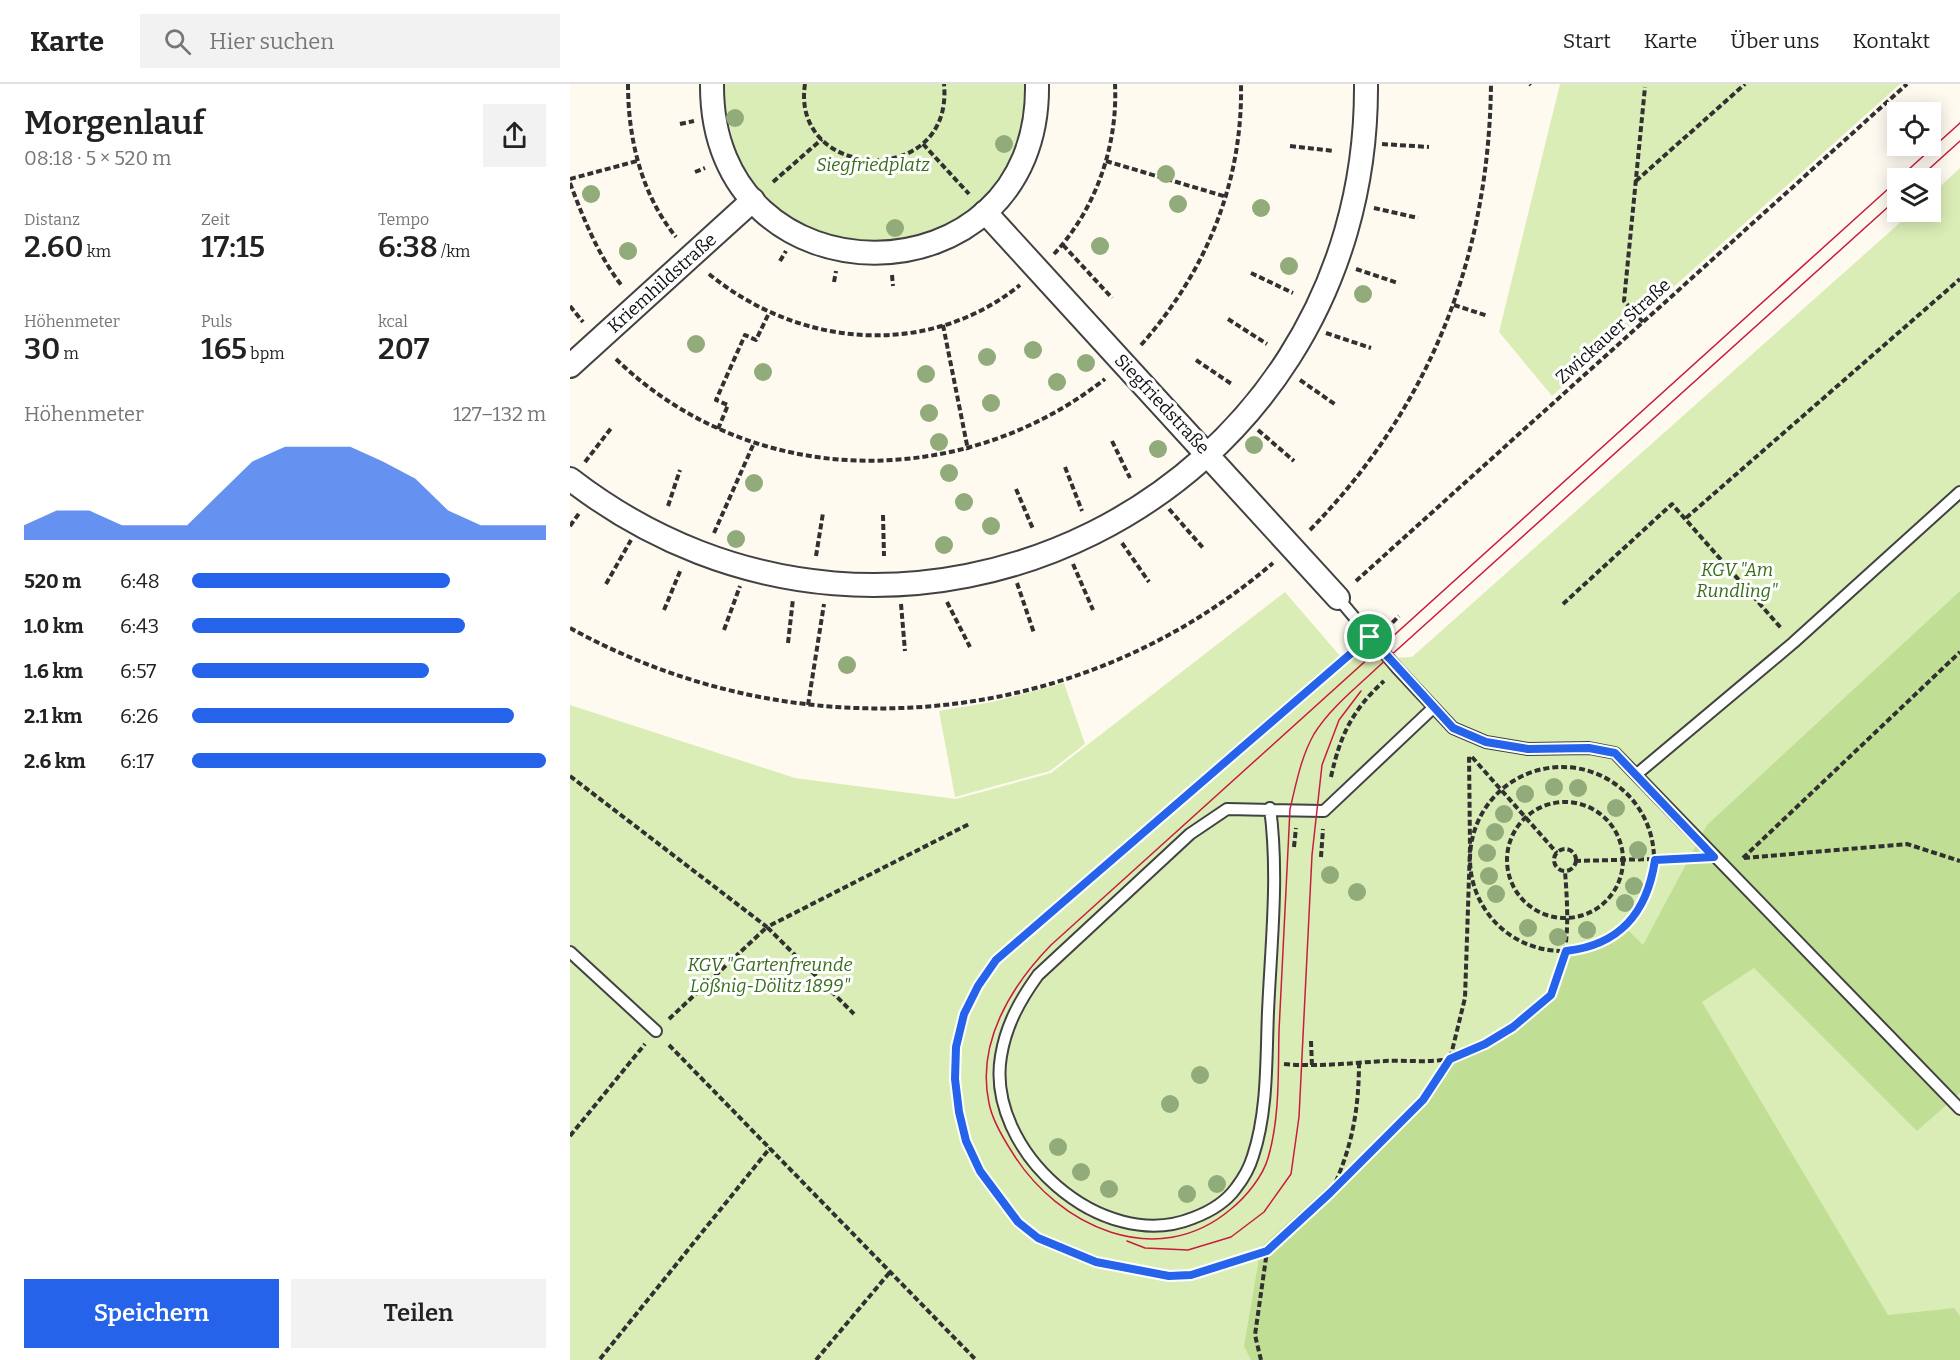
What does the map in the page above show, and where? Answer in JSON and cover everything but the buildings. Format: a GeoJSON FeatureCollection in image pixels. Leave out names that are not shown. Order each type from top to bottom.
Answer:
{"type":"FeatureCollection","features":[{"type":"Feature","properties":{"kind":"street"},"geometry":{"type":"LineString","coordinates":[[712,84],[714,117],[719,139],[734,174],[760,194],[773,219],[796,234],[839,251],[864,254],[889,254],[924,247],[964,228],[978,204],[1002,194],[1027,150],[1034,124],[1037,84]]}},
{"type":"Feature","properties":{"kind":"street"},"geometry":{"type":"LineString","coordinates":[[571,480],[649,530],[697,552],[747,568],[812,581],[892,585],[936,581],[1012,566],[1055,551],[1101,530],[1151,501],[1209,454],[1251,410],[1286,363],[1308,327],[1337,262],[1354,204],[1364,149],[1366,84]]}},
{"type":"Feature","properties":{"kind":"street","name":"Kriemhildstraße"},"geometry":{"type":"LineString","coordinates":[[570,366],[760,194]]}},
{"type":"Feature","properties":{"kind":"street","name":"Siegfriedstraße"},"geometry":{"type":"LineString","coordinates":[[978,204],[1209,454],[1338,598]]}},
{"type":"Feature","properties":{"kind":"lane"},"geometry":{"type":"LineString","coordinates":[[1637,774],[1793,643],[1960,492]]}},
{"type":"Feature","properties":{"kind":"lane"},"geometry":{"type":"LineString","coordinates":[[1338,598],[1397,668],[1453,728],[1486,742],[1528,749],[1589,748],[1615,753],[1960,1109]]}},
{"type":"Feature","properties":{"kind":"lane"},"geometry":{"type":"LineString","coordinates":[[1270,808],[1276,851],[1262,1116],[1253,1157],[1236,1189],[1211,1210],[1180,1223],[1146,1228],[1107,1218],[1078,1202],[1054,1184],[1032,1160],[1013,1130],[1001,1091],[1000,1059],[1008,1027],[1020,1000],[1038,975],[1190,834],[1227,809],[1270,808],[1324,811],[1433,708]]}},
{"type":"Feature","properties":{"kind":"lane"},"geometry":{"type":"LineString","coordinates":[[570,952],[656,1031]]}},
{"type":"Feature","properties":{"kind":"path"},"geometry":{"type":"LineString","coordinates":[[628,84],[628,114],[637,160],[650,195],[668,227],[692,256]]}},
{"type":"Feature","properties":{"kind":"path"},"geometry":{"type":"LineString","coordinates":[[805,84],[806,107],[812,124],[822,139],[836,151],[853,159],[871,162],[890,161],[908,154],[923,144],[934,130],[942,113],[944,84]]}},
{"type":"Feature","properties":{"kind":"path"},"geometry":{"type":"LineString","coordinates":[[598,341],[654,391],[718,429],[754,443],[807,456],[861,462],[915,460],[968,450],[1024,429],[1077,400],[1124,363],[1168,314],[1203,259],[1227,197],[1237,154],[1241,84]]}},
{"type":"Feature","properties":{"kind":"path"},"geometry":{"type":"LineString","coordinates":[[1636,182],[1746,84]]}},
{"type":"Feature","properties":{"kind":"path","name":"Zwickauer Straße"},"geometry":{"type":"LineString","coordinates":[[1338,598],[1907,84]]}},
{"type":"Feature","properties":{"kind":"path"},"geometry":{"type":"LineString","coordinates":[[1643,322],[1624,301],[1645,87]]}},
{"type":"Feature","properties":{"kind":"path"},"geometry":{"type":"LineString","coordinates":[[760,194],[822,139]]}},
{"type":"Feature","properties":{"kind":"path"},"geometry":{"type":"LineString","coordinates":[[923,144],[978,204]]}},
{"type":"Feature","properties":{"kind":"path"},"geometry":{"type":"LineString","coordinates":[[1290,146],[1364,149],[1429,147]]}},
{"type":"Feature","properties":{"kind":"path"},"geometry":{"type":"LineString","coordinates":[[570,179],[637,160]]}},
{"type":"Feature","properties":{"kind":"path"},"geometry":{"type":"LineString","coordinates":[[1106,161],[1227,197]]}},
{"type":"Feature","properties":{"kind":"path"},"geometry":{"type":"LineString","coordinates":[[570,183],[586,225],[608,267],[637,306]]}},
{"type":"Feature","properties":{"kind":"path"},"geometry":{"type":"LineString","coordinates":[[1354,204],[1418,218]]}},
{"type":"Feature","properties":{"kind":"path"},"geometry":{"type":"LineString","coordinates":[[1063,244],[1112,298]]}},
{"type":"Feature","properties":{"kind":"path"},"geometry":{"type":"LineString","coordinates":[[1337,262],[1398,283]]}},
{"type":"Feature","properties":{"kind":"path"},"geometry":{"type":"LineString","coordinates":[[1251,273],[1319,305]]}},
{"type":"Feature","properties":{"kind":"path"},"geometry":{"type":"LineString","coordinates":[[1686,518],[1960,279]]}},
{"type":"Feature","properties":{"kind":"path"},"geometry":{"type":"LineString","coordinates":[[1454,305],[1488,316]]}},
{"type":"Feature","properties":{"kind":"path"},"geometry":{"type":"LineString","coordinates":[[718,429],[728,405],[716,400],[745,335],[756,340],[769,313]]}},
{"type":"Feature","properties":{"kind":"path"},"geometry":{"type":"LineString","coordinates":[[1227,319],[1286,363],[1336,405]]}},
{"type":"Feature","properties":{"kind":"path"},"geometry":{"type":"LineString","coordinates":[[943,325],[968,450]]}},
{"type":"Feature","properties":{"kind":"path"},"geometry":{"type":"LineString","coordinates":[[1308,327],[1371,348]]}},
{"type":"Feature","properties":{"kind":"path"},"geometry":{"type":"LineString","coordinates":[[1196,360],[1251,410],[1294,461]]}},
{"type":"Feature","properties":{"kind":"path"},"geometry":{"type":"LineString","coordinates":[[571,480],[612,427]]}},
{"type":"Feature","properties":{"kind":"path"},"geometry":{"type":"LineString","coordinates":[[1112,441],[1151,501],[1204,549]]}},
{"type":"Feature","properties":{"kind":"path"},"geometry":{"type":"LineString","coordinates":[[664,610],[754,443]]}},
{"type":"Feature","properties":{"kind":"path"},"geometry":{"type":"LineString","coordinates":[[1065,467],[1101,530],[1149,582]]}},
{"type":"Feature","properties":{"kind":"path"},"geometry":{"type":"LineString","coordinates":[[606,584],[649,530],[680,470]]}},
{"type":"Feature","properties":{"kind":"path"},"geometry":{"type":"LineString","coordinates":[[1016,489],[1093,610]]}},
{"type":"Feature","properties":{"kind":"path"},"geometry":{"type":"LineString","coordinates":[[1563,604],[1672,504],[1793,643]]}},
{"type":"Feature","properties":{"kind":"path"},"geometry":{"type":"LineString","coordinates":[[808,705],[812,581],[823,513]]}},
{"type":"Feature","properties":{"kind":"path"},"geometry":{"type":"LineString","coordinates":[[883,515],[892,585],[905,651]]}},
{"type":"Feature","properties":{"kind":"path"},"geometry":{"type":"LineString","coordinates":[[1012,566],[1034,633]]}},
{"type":"Feature","properties":{"kind":"path"},"geometry":{"type":"LineString","coordinates":[[724,630],[747,568]]}},
{"type":"Feature","properties":{"kind":"path"},"geometry":{"type":"LineString","coordinates":[[788,643],[812,581]]}},
{"type":"Feature","properties":{"kind":"path"},"geometry":{"type":"LineString","coordinates":[[936,581],[970,646]]}},
{"type":"Feature","properties":{"kind":"path"},"geometry":{"type":"LineString","coordinates":[[1370,637],[996,960],[978,986],[964,1014],[956,1047],[955,1079],[959,1112],[966,1141],[980,1171],[1018,1222],[1038,1238],[1096,1262],[1169,1276],[1191,1275],[1267,1251],[1330,1193],[1423,1100],[1450,1059],[1465,998],[1470,847],[1479,816],[1499,790],[1525,773],[1554,766],[1585,768],[1613,781],[1636,802],[1650,830],[1655,860],[1651,885],[1641,908],[1625,927],[1598,945],[1566,951],[1534,947],[1505,932],[1483,908],[1471,879],[1470,847],[1468,753]]}},
{"type":"Feature","properties":{"kind":"path"},"geometry":{"type":"LineString","coordinates":[[1743,858],[1960,652]]}},
{"type":"Feature","properties":{"kind":"path"},"geometry":{"type":"LineString","coordinates":[[1321,856],[1324,811],[1338,742],[1365,698],[1397,668]]}},
{"type":"Feature","properties":{"kind":"path"},"geometry":{"type":"LineString","coordinates":[[570,776],[767,927],[854,1014]]}},
{"type":"Feature","properties":{"kind":"path"},"geometry":{"type":"LineString","coordinates":[[1499,790],[1557,853]]}},
{"type":"Feature","properties":{"kind":"path"},"geometry":{"type":"LineString","coordinates":[[1560,802],[1580,803],[1597,811],[1612,825],[1621,842],[1624,862],[1621,879],[1607,900],[1586,915],[1569,918],[1549,916],[1531,907],[1517,892],[1509,874],[1508,853],[1513,834],[1525,818],[1541,807],[1560,802]]}},
{"type":"Feature","properties":{"kind":"path"},"geometry":{"type":"LineString","coordinates":[[1293,855],[1298,809]]}},
{"type":"Feature","properties":{"kind":"path"},"geometry":{"type":"LineString","coordinates":[[570,1136],[656,1031],[767,927],[969,824]]}},
{"type":"Feature","properties":{"kind":"path"},"geometry":{"type":"LineString","coordinates":[[1575,861],[1624,862],[1714,857],[1743,858],[1907,844],[1960,861]]}},
{"type":"Feature","properties":{"kind":"path"},"geometry":{"type":"LineString","coordinates":[[1568,850],[1574,854],[1575,861],[1573,867],[1565,871],[1556,866],[1554,859],[1557,853],[1568,850]]}},
{"type":"Feature","properties":{"kind":"path"},"geometry":{"type":"LineString","coordinates":[[1265,1064],[1312,1066],[1450,1059],[1485,1044],[1513,1027],[1551,995],[1566,951],[1569,918],[1565,871]]}},
{"type":"Feature","properties":{"kind":"path"},"geometry":{"type":"LineString","coordinates":[[656,1031],[976,1360]]}},
{"type":"Feature","properties":{"kind":"path"},"geometry":{"type":"LineString","coordinates":[[1311,1041],[1312,1066]]}},
{"type":"Feature","properties":{"kind":"path"},"geometry":{"type":"LineString","coordinates":[[1330,1193],[1349,1154],[1355,1128],[1359,1095],[1359,1062]]}},
{"type":"Feature","properties":{"kind":"path"},"geometry":{"type":"LineString","coordinates":[[600,1359],[770,1148]]}},
{"type":"Feature","properties":{"kind":"path"},"geometry":{"type":"LineString","coordinates":[[1261,1360],[1255,1335],[1267,1251]]}},
{"type":"Feature","properties":{"kind":"path"},"geometry":{"type":"LineString","coordinates":[[816,1360],[890,1272]]}},
{"type":"Feature","properties":{"kind":"green space","name":"Siegfriedplatz"},"geometry":{"type":"Polygon","coordinates":[[[721,84],[1026,84],[1026,102],[1018,143],[1009,162],[985,197],[970,211],[935,233],[895,244],[833,240],[778,212],[738,164],[721,84]]]}},
{"type":"Feature","properties":{"kind":"green space"},"geometry":{"type":"Polygon","coordinates":[[[1560,84],[1900,84],[1552,396],[1499,332],[1560,84]]]}},
{"type":"Feature","properties":{"kind":"green space"},"geometry":{"type":"Polygon","coordinates":[[[1960,168],[1960,1360],[570,1360],[570,705],[795,778],[956,799],[1051,773],[1285,592],[1341,657],[1368,634],[1389,658],[1412,657],[1901,222],[1941,222],[1941,186],[1960,168]]]}},
{"type":"Feature","properties":{"kind":"green space"},"geometry":{"type":"Polygon","coordinates":[[[1960,591],[1960,1093],[1917,1131],[1754,968],[1702,1002],[1888,1315],[1954,1308],[1960,1316],[1960,1360],[1251,1360],[1244,1346],[1261,1247],[1423,1100],[1450,1059],[1485,1044],[1513,1027],[1551,995],[1566,952],[1597,945],[1625,927],[1643,945],[1707,825],[1960,591]]]}},
{"type":"Feature","properties":{"kind":"green space"},"geometry":{"type":"Polygon","coordinates":[[[1064,683],[1085,744],[1050,771],[955,797],[939,711],[992,702],[1064,683]]]}},
{"type":"Feature","properties":{"kind":"tram line"},"geometry":{"type":"LineString","coordinates":[[1910,168],[1960,123]]}},
{"type":"Feature","properties":{"kind":"tram line"},"geometry":{"type":"LineString","coordinates":[[1930,168],[1960,141]]}},
{"type":"Feature","properties":{"kind":"tram line"},"geometry":{"type":"LineString","coordinates":[[1887,190],[1036,961],[1010,997],[1000,1017],[992,1037],[986,1081],[990,1109],[1002,1135],[1032,1179],[1055,1201],[1082,1220],[1111,1232],[1141,1238],[1172,1237],[1202,1228],[1231,1209],[1248,1192],[1266,1165],[1275,1127],[1290,809],[1302,761],[1314,734],[1335,707],[1352,691],[1887,208]]}},
{"type":"Feature","properties":{"kind":"tram line"},"geometry":{"type":"LineString","coordinates":[[1127,1241],[1145,1248],[1188,1250],[1231,1237],[1264,1212],[1291,1174],[1299,1117],[1312,855],[1322,765],[1339,720],[1361,691]]}},
{"type":"Feature","properties":{"kind":"route"},"geometry":{"type":"LineString","coordinates":[[1370,637],[1453,728],[1486,742],[1528,749],[1589,748],[1615,753],[1714,857],[1655,860],[1651,885],[1641,908],[1625,927],[1598,945],[1582,950],[1566,951],[1551,995],[1513,1027],[1485,1044],[1450,1059],[1423,1100],[1330,1193],[1267,1251],[1191,1275],[1169,1276],[1096,1262],[1057,1248],[1038,1238],[1018,1222],[980,1171],[966,1141],[959,1112],[955,1079],[956,1047],[964,1014],[978,986],[996,960],[1370,637]]}},
{"type":"Feature","properties":{"kind":"park label","name":"KGV \"Am Rundling\""},"geometry":{"type":"Point","coordinates":[1737,580]}},
{"type":"Feature","properties":{"kind":"park label","name":"KGV \"Gartenfreunde Lößnig-Dölitz 1899\""},"geometry":{"type":"Point","coordinates":[770,975]}}]}
